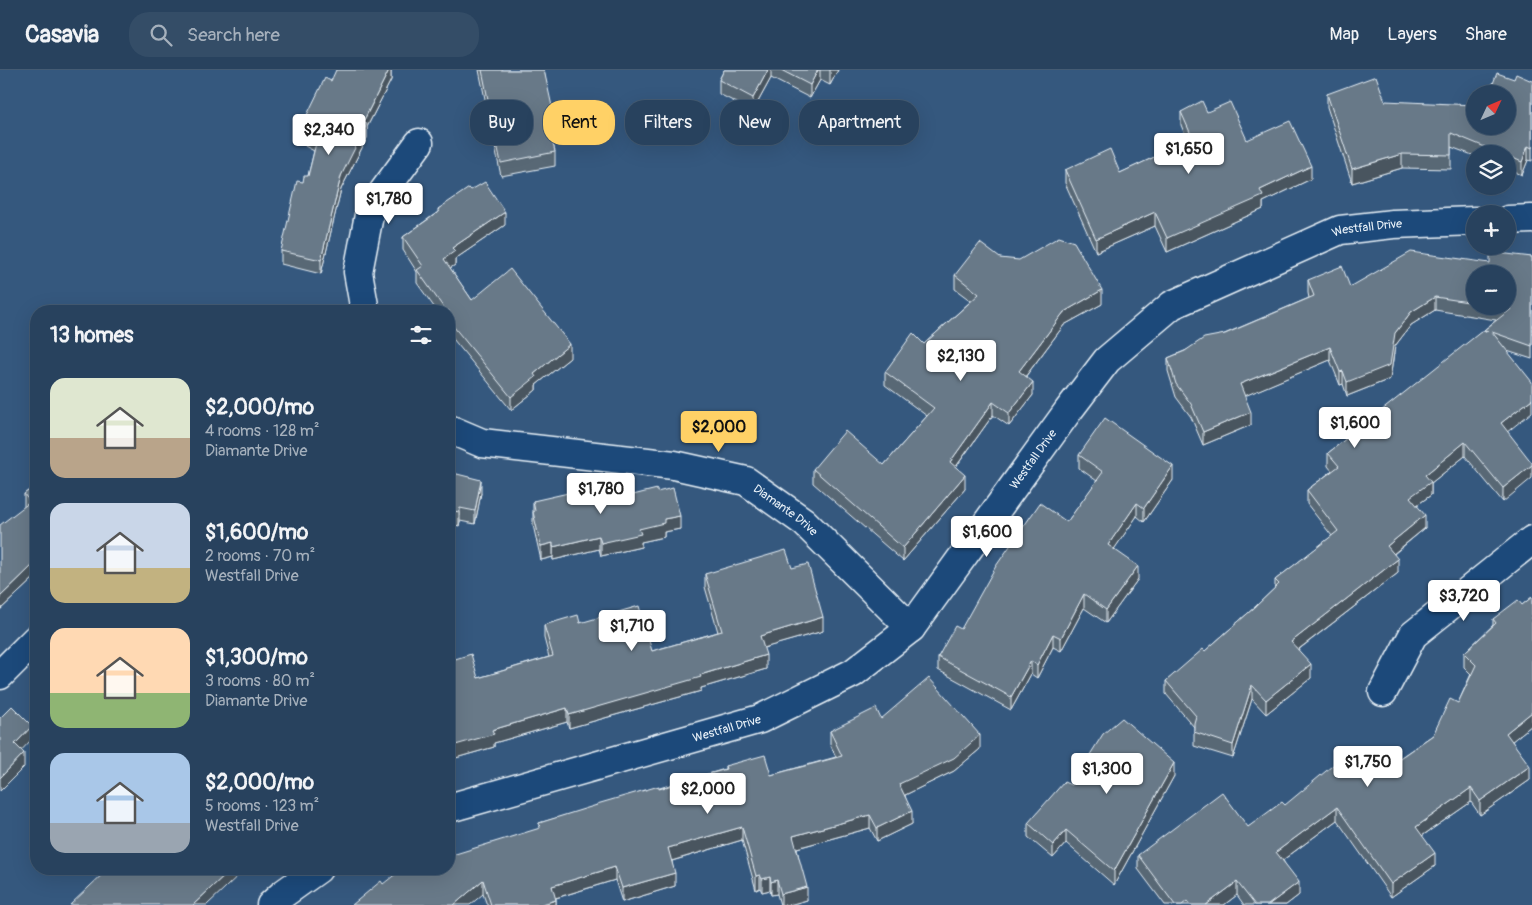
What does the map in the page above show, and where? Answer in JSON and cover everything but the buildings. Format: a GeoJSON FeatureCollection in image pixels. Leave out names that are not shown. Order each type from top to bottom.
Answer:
{"type":"FeatureCollection","features":[{"type":"Feature","properties":{"kind":"street"},"geometry":{"type":"LineString","coordinates":[[364,305],[358,272],[370,210],[419,143]]}},
{"type":"Feature","properties":{"kind":"street"},"geometry":{"type":"LineString","coordinates":[[1516,220],[1532,219]]}},
{"type":"Feature","properties":{"kind":"street","name":"Westfall Drive"},"geometry":{"type":"LineString","coordinates":[[455,806],[760,719],[853,673],[911,628],[1107,360],[1172,305],[1340,230],[1393,224],[1466,221]]}},
{"type":"Feature","properties":{"kind":"street","name":"Diamante Drive"},"geometry":{"type":"LineString","coordinates":[[455,432],[482,443],[674,465],[746,481],[804,522],[911,628]]}},
{"type":"Feature","properties":{"kind":"street"},"geometry":{"type":"LineString","coordinates":[[1383,692],[1413,635],[1532,540]]}},
{"type":"Feature","properties":{"kind":"street"},"geometry":{"type":"LineString","coordinates":[[0,675],[30,645]]}},
{"type":"Feature","properties":{"kind":"street"},"geometry":{"type":"LineString","coordinates":[[270,905],[310,875]]}}]}
